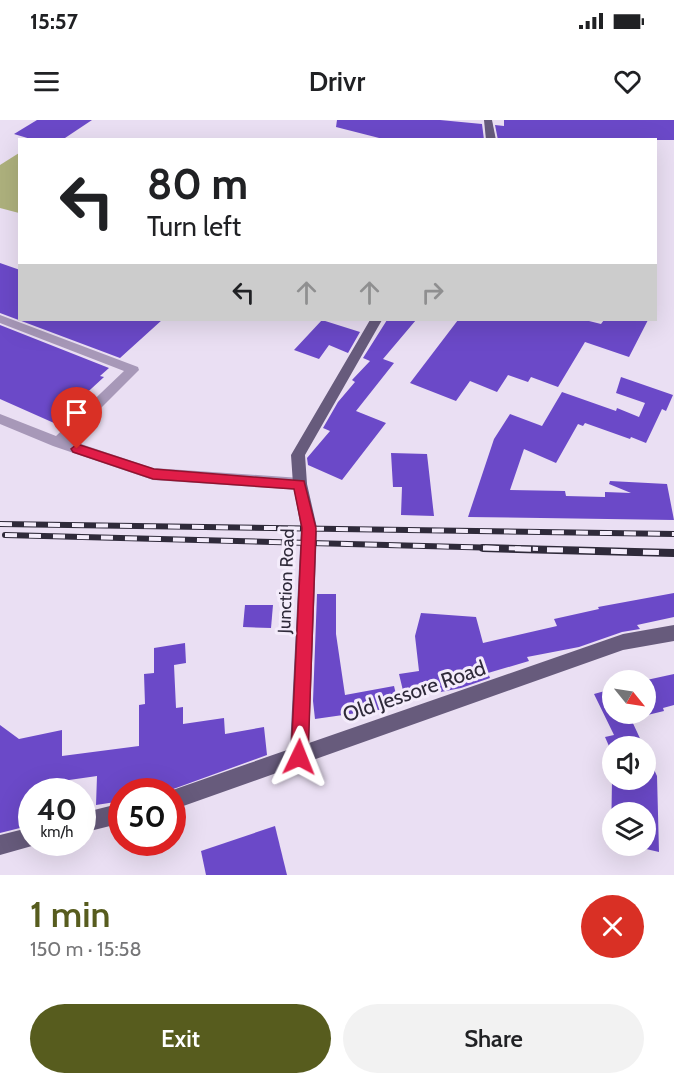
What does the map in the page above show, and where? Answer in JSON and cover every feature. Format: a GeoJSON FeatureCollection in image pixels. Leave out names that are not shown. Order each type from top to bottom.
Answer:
{"type":"FeatureCollection","features":[{"type":"Feature","properties":{"kind":"main road"},"geometry":{"type":"LineString","coordinates":[[488,120],[491,138]]}},
{"type":"Feature","properties":{"kind":"main road","name":"Junction Road"},"geometry":{"type":"LineString","coordinates":[[299,757],[309,528],[300,484],[298,455],[375,321]]}},
{"type":"Feature","properties":{"kind":"main road","name":"Old Jessore Road"},"geometry":{"type":"LineString","coordinates":[[186,795],[623,642],[674,633]]}},
{"type":"Feature","properties":{"kind":"main road"},"geometry":{"type":"LineString","coordinates":[[0,845],[18,840]]}},
{"type":"Feature","properties":{"kind":"lane"},"geometry":{"type":"LineString","coordinates":[[0,319],[132,370],[58,442]]}},
{"type":"Feature","properties":{"kind":"lane"},"geometry":{"type":"LineString","coordinates":[[0,419],[58,442],[153,474],[300,484]]}},
{"type":"Feature","properties":{"kind":"shaded area"},"geometry":{"type":"Polygon","coordinates":[[[18,154],[18,213],[0,208],[0,165],[18,154]]]}},
{"type":"Feature","properties":{"kind":"building"},"geometry":{"type":"Polygon","coordinates":[[[37,120],[92,120],[65,138],[27,138],[14,134],[37,120]]]}},
{"type":"Feature","properties":{"kind":"building"},"geometry":{"type":"Polygon","coordinates":[[[337,120],[440,120],[482,124],[484,138],[379,138],[336,127],[337,120]]]}},
{"type":"Feature","properties":{"kind":"building"},"geometry":{"type":"Polygon","coordinates":[[[504,120],[674,120],[674,140],[657,140],[657,138],[498,138],[495,125],[504,126],[504,120]]]}},
{"type":"Feature","properties":{"kind":"building"},"geometry":{"type":"Polygon","coordinates":[[[0,263],[18,269],[18,320],[0,313],[0,263]]]}},
{"type":"Feature","properties":{"kind":"building"},"geometry":{"type":"Polygon","coordinates":[[[21,321],[161,321],[120,358],[21,321]]]}},
{"type":"Feature","properties":{"kind":"building"},"geometry":{"type":"Polygon","coordinates":[[[321,321],[360,332],[348,353],[329,345],[319,359],[294,350],[321,321]]]}},
{"type":"Feature","properties":{"kind":"building"},"geometry":{"type":"Polygon","coordinates":[[[386,321],[415,321],[383,359],[394,363],[356,411],[386,423],[342,480],[308,465],[307,458],[330,431],[323,428],[338,402],[355,382],[352,380],[370,361],[363,358],[386,321]]]}},
{"type":"Feature","properties":{"kind":"building"},"geometry":{"type":"Polygon","coordinates":[[[457,321],[589,321],[601,324],[603,321],[647,321],[629,357],[585,342],[558,387],[531,377],[528,382],[508,375],[497,392],[470,381],[456,401],[410,383],[457,321]]]}},
{"type":"Feature","properties":{"kind":"building"},"geometry":{"type":"Polygon","coordinates":[[[0,325],[109,368],[100,376],[104,377],[54,423],[0,399],[0,325]]]}},
{"type":"Feature","properties":{"kind":"building"},"geometry":{"type":"Polygon","coordinates":[[[621,377],[673,395],[666,411],[662,409],[646,443],[585,423],[583,426],[578,424],[556,463],[524,449],[510,490],[565,491],[566,496],[605,497],[605,492],[631,493],[609,484],[610,481],[667,484],[674,520],[468,517],[494,439],[510,414],[542,426],[562,392],[639,417],[645,403],[616,393],[621,377]]]}},
{"type":"Feature","properties":{"kind":"building"},"geometry":{"type":"Polygon","coordinates":[[[391,453],[427,454],[434,516],[401,515],[402,487],[393,487],[391,453]]]}},
{"type":"Feature","properties":{"kind":"building"},"geometry":{"type":"Polygon","coordinates":[[[674,593],[674,617],[637,625],[640,629],[622,632],[579,647],[527,657],[529,661],[488,673],[490,678],[461,688],[405,699],[399,674],[419,671],[415,636],[421,613],[476,617],[483,643],[557,626],[554,619],[599,609],[598,607],[674,593]]]}},
{"type":"Feature","properties":{"kind":"building"},"geometry":{"type":"Polygon","coordinates":[[[317,594],[336,594],[336,634],[345,695],[394,686],[399,707],[315,719],[313,701],[317,594]]]}},
{"type":"Feature","properties":{"kind":"building"},"geometry":{"type":"Polygon","coordinates":[[[245,605],[273,605],[271,628],[243,627],[245,605]]]}},
{"type":"Feature","properties":{"kind":"building"},"geometry":{"type":"Polygon","coordinates":[[[185,643],[186,663],[174,665],[176,708],[183,707],[183,724],[224,718],[225,734],[264,727],[267,755],[186,784],[186,778],[108,778],[108,803],[96,805],[97,776],[18,778],[18,828],[0,833],[0,725],[19,739],[62,730],[62,756],[139,746],[139,705],[145,704],[144,674],[154,673],[154,648],[185,643]]]}},
{"type":"Feature","properties":{"kind":"building"},"geometry":{"type":"Polygon","coordinates":[[[674,674],[674,705],[656,713],[656,678],[674,674]]]}},
{"type":"Feature","properties":{"kind":"building"},"geometry":{"type":"Polygon","coordinates":[[[602,692],[602,710],[594,694],[602,692]]]}},
{"type":"Feature","properties":{"kind":"building"},"geometry":{"type":"Polygon","coordinates":[[[609,724],[633,724],[639,736],[610,736],[614,735],[609,724]]]}},
{"type":"Feature","properties":{"kind":"building"},"geometry":{"type":"Polygon","coordinates":[[[656,774],[659,852],[656,851],[656,802],[612,802],[612,790],[656,790],[656,774]]]}},
{"type":"Feature","properties":{"kind":"building"},"geometry":{"type":"Polygon","coordinates":[[[275,826],[287,875],[206,875],[201,851],[275,826]]]}},
{"type":"Feature","properties":{"kind":"railway"},"geometry":{"type":"LineString","coordinates":[[0,524],[674,534]]}},
{"type":"Feature","properties":{"kind":"railway"},"geometry":{"type":"LineString","coordinates":[[5,535],[538,549]]}},
{"type":"Feature","properties":{"kind":"railway"},"geometry":{"type":"LineString","coordinates":[[483,548],[674,553]]}},
{"type":"Feature","properties":{"kind":"route"},"geometry":{"type":"LineString","coordinates":[[77,449],[153,474],[300,484],[309,528],[299,757]]}}]}
